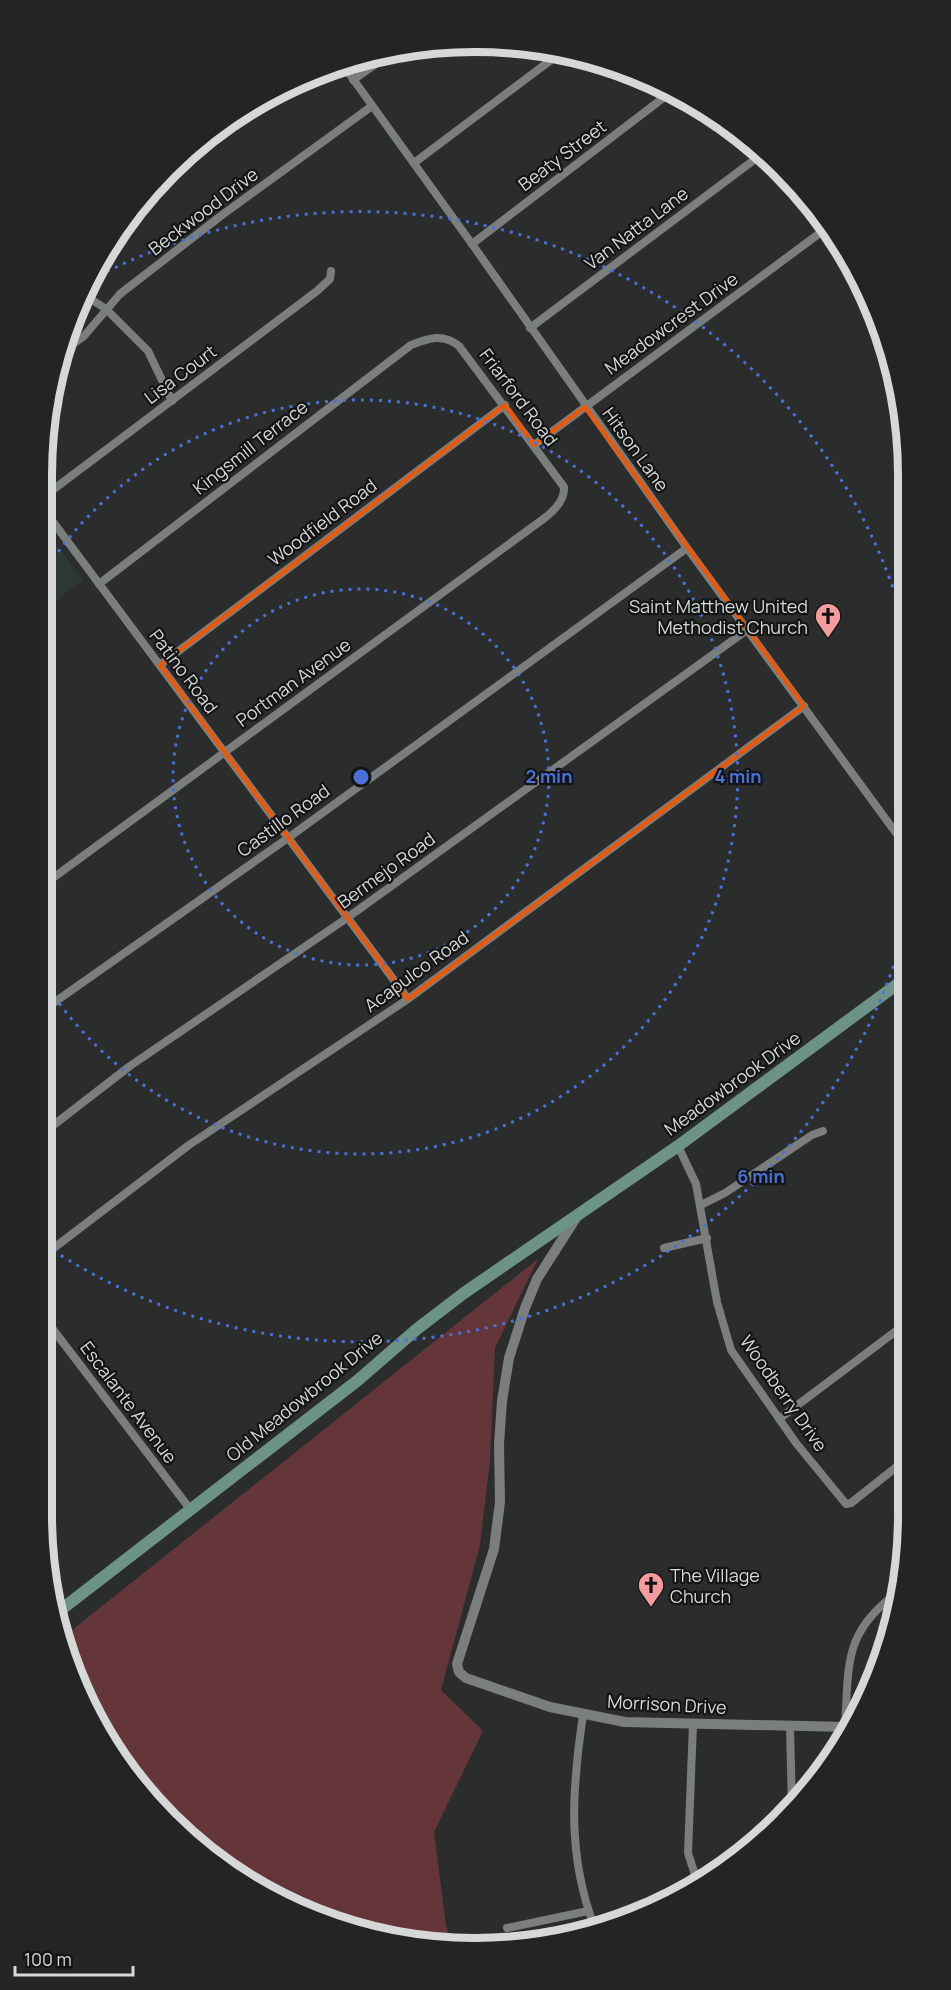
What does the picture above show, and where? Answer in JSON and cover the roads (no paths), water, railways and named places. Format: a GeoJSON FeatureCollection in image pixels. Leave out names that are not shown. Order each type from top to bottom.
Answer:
{"type":"FeatureCollection","features":[{"type":"Feature","properties":{"kind":"main road","name":"Meadowbrook Drive"},"geometry":{"type":"LineString","coordinates":[[577,1215],[678,1146],[898,984]]}},
{"type":"Feature","properties":{"kind":"main road","name":"Old Meadowbrook Drive"},"geometry":{"type":"LineString","coordinates":[[63,1608],[357,1381],[426,1322],[577,1215]]}},
{"type":"Feature","properties":{"kind":"street"},"geometry":{"type":"LineString","coordinates":[[414,164],[551,60]]}},
{"type":"Feature","properties":{"kind":"street"},"geometry":{"type":"LineString","coordinates":[[353,80],[374,65]]}},
{"type":"Feature","properties":{"kind":"street","name":"Hitson Lane"},"geometry":{"type":"LineString","coordinates":[[348,73],[472,244],[585,407],[898,836]]}},
{"type":"Feature","properties":{"kind":"street","name":"Beaty Street"},"geometry":{"type":"LineString","coordinates":[[472,244],[665,97]]}},
{"type":"Feature","properties":{"kind":"street","name":"Beckwood Drive"},"geometry":{"type":"LineString","coordinates":[[74,343],[84,336],[120,294],[222,215],[372,106]]}},
{"type":"Feature","properties":{"kind":"street","name":"Van Natta Lane"},"geometry":{"type":"LineString","coordinates":[[531,328],[756,159]]}},
{"type":"Feature","properties":{"kind":"street","name":"Meadowcrest Drive"},"geometry":{"type":"LineString","coordinates":[[534,445],[821,232]]}},
{"type":"Feature","properties":{"kind":"street","name":"Lisa Court"},"geometry":{"type":"LineString","coordinates":[[52,491],[317,291],[330,279],[331,271]]}},
{"type":"Feature","properties":{"kind":"street"},"geometry":{"type":"LineString","coordinates":[[91,299],[106,309],[148,351],[172,401]]}},
{"type":"Feature","properties":{"kind":"street","name":"Friarford Road"},"geometry":{"type":"LineString","coordinates":[[423,340],[446,338],[459,346],[564,487],[560,502]]}},
{"type":"Feature","properties":{"kind":"street","name":"Kingsmill Terrace"},"geometry":{"type":"LineString","coordinates":[[99,584],[411,345],[423,340]]}},
{"type":"Feature","properties":{"kind":"street","name":"Woodfield Road"},"geometry":{"type":"LineString","coordinates":[[160,665],[505,405]]}},
{"type":"Feature","properties":{"kind":"street","name":"Portman Avenue"},"geometry":{"type":"LineString","coordinates":[[52,879],[546,517],[560,502]]}},
{"type":"Feature","properties":{"kind":"street","name":"Patino Road"},"geometry":{"type":"LineString","coordinates":[[52,521],[408,999]]}},
{"type":"Feature","properties":{"kind":"street","name":"Castillo Road"},"geometry":{"type":"LineString","coordinates":[[52,1003],[288,838],[687,548]]}},
{"type":"Feature","properties":{"kind":"street","name":"Bermejo Road"},"geometry":{"type":"LineString","coordinates":[[52,1126],[130,1066],[347,918],[747,630]]}},
{"type":"Feature","properties":{"kind":"street","name":"Acapulco Road"},"geometry":{"type":"LineString","coordinates":[[52,1249],[189,1145],[408,999],[804,706]]}},
{"type":"Feature","properties":{"kind":"street"},"geometry":{"type":"LineString","coordinates":[[701,1205],[725,1193],[812,1135],[823,1131]]}},
{"type":"Feature","properties":{"kind":"street","name":"Woodberry Drive"},"geometry":{"type":"LineString","coordinates":[[678,1146],[696,1184],[717,1302],[731,1350],[779,1419],[846,1504],[851,1503],[898,1466]]}},
{"type":"Feature","properties":{"kind":"street","name":"Morrison Drive"},"geometry":{"type":"LineString","coordinates":[[577,1215],[537,1279],[509,1359],[502,1401],[499,1444],[500,1502],[494,1549],[457,1664],[458,1670],[466,1678],[504,1692],[583,1715],[625,1722],[841,1727]]}},
{"type":"Feature","properties":{"kind":"street"},"geometry":{"type":"LineString","coordinates":[[664,1248],[707,1238]]}},
{"type":"Feature","properties":{"kind":"street","name":"Escalante Avenue"},"geometry":{"type":"LineString","coordinates":[[52,1328],[190,1509]]}},
{"type":"Feature","properties":{"kind":"street"},"geometry":{"type":"LineString","coordinates":[[779,1419],[898,1330]]}},
{"type":"Feature","properties":{"kind":"street"},"geometry":{"type":"LineString","coordinates":[[846,1718],[849,1660],[855,1638],[874,1610],[889,1599]]}},
{"type":"Feature","properties":{"kind":"street"},"geometry":{"type":"LineString","coordinates":[[583,1715],[574,1791],[574,1850],[592,1921]]}},
{"type":"Feature","properties":{"kind":"street"},"geometry":{"type":"LineString","coordinates":[[693,1724],[688,1853],[695,1876]]}},
{"type":"Feature","properties":{"kind":"street"},"geometry":{"type":"LineString","coordinates":[[790,1725],[792,1796]]}},
{"type":"Feature","properties":{"kind":"street"},"geometry":{"type":"LineString","coordinates":[[507,1928],[588,1911]]}},
{"type":"Feature","properties":{"kind":"place","name":"Saint Matthew United Methodist Church"},"geometry":{"type":"Point","coordinates":[828,639]}},
{"type":"Feature","properties":{"kind":"place","name":"The Village Church"},"geometry":{"type":"Point","coordinates":[651,1608]}}]}
